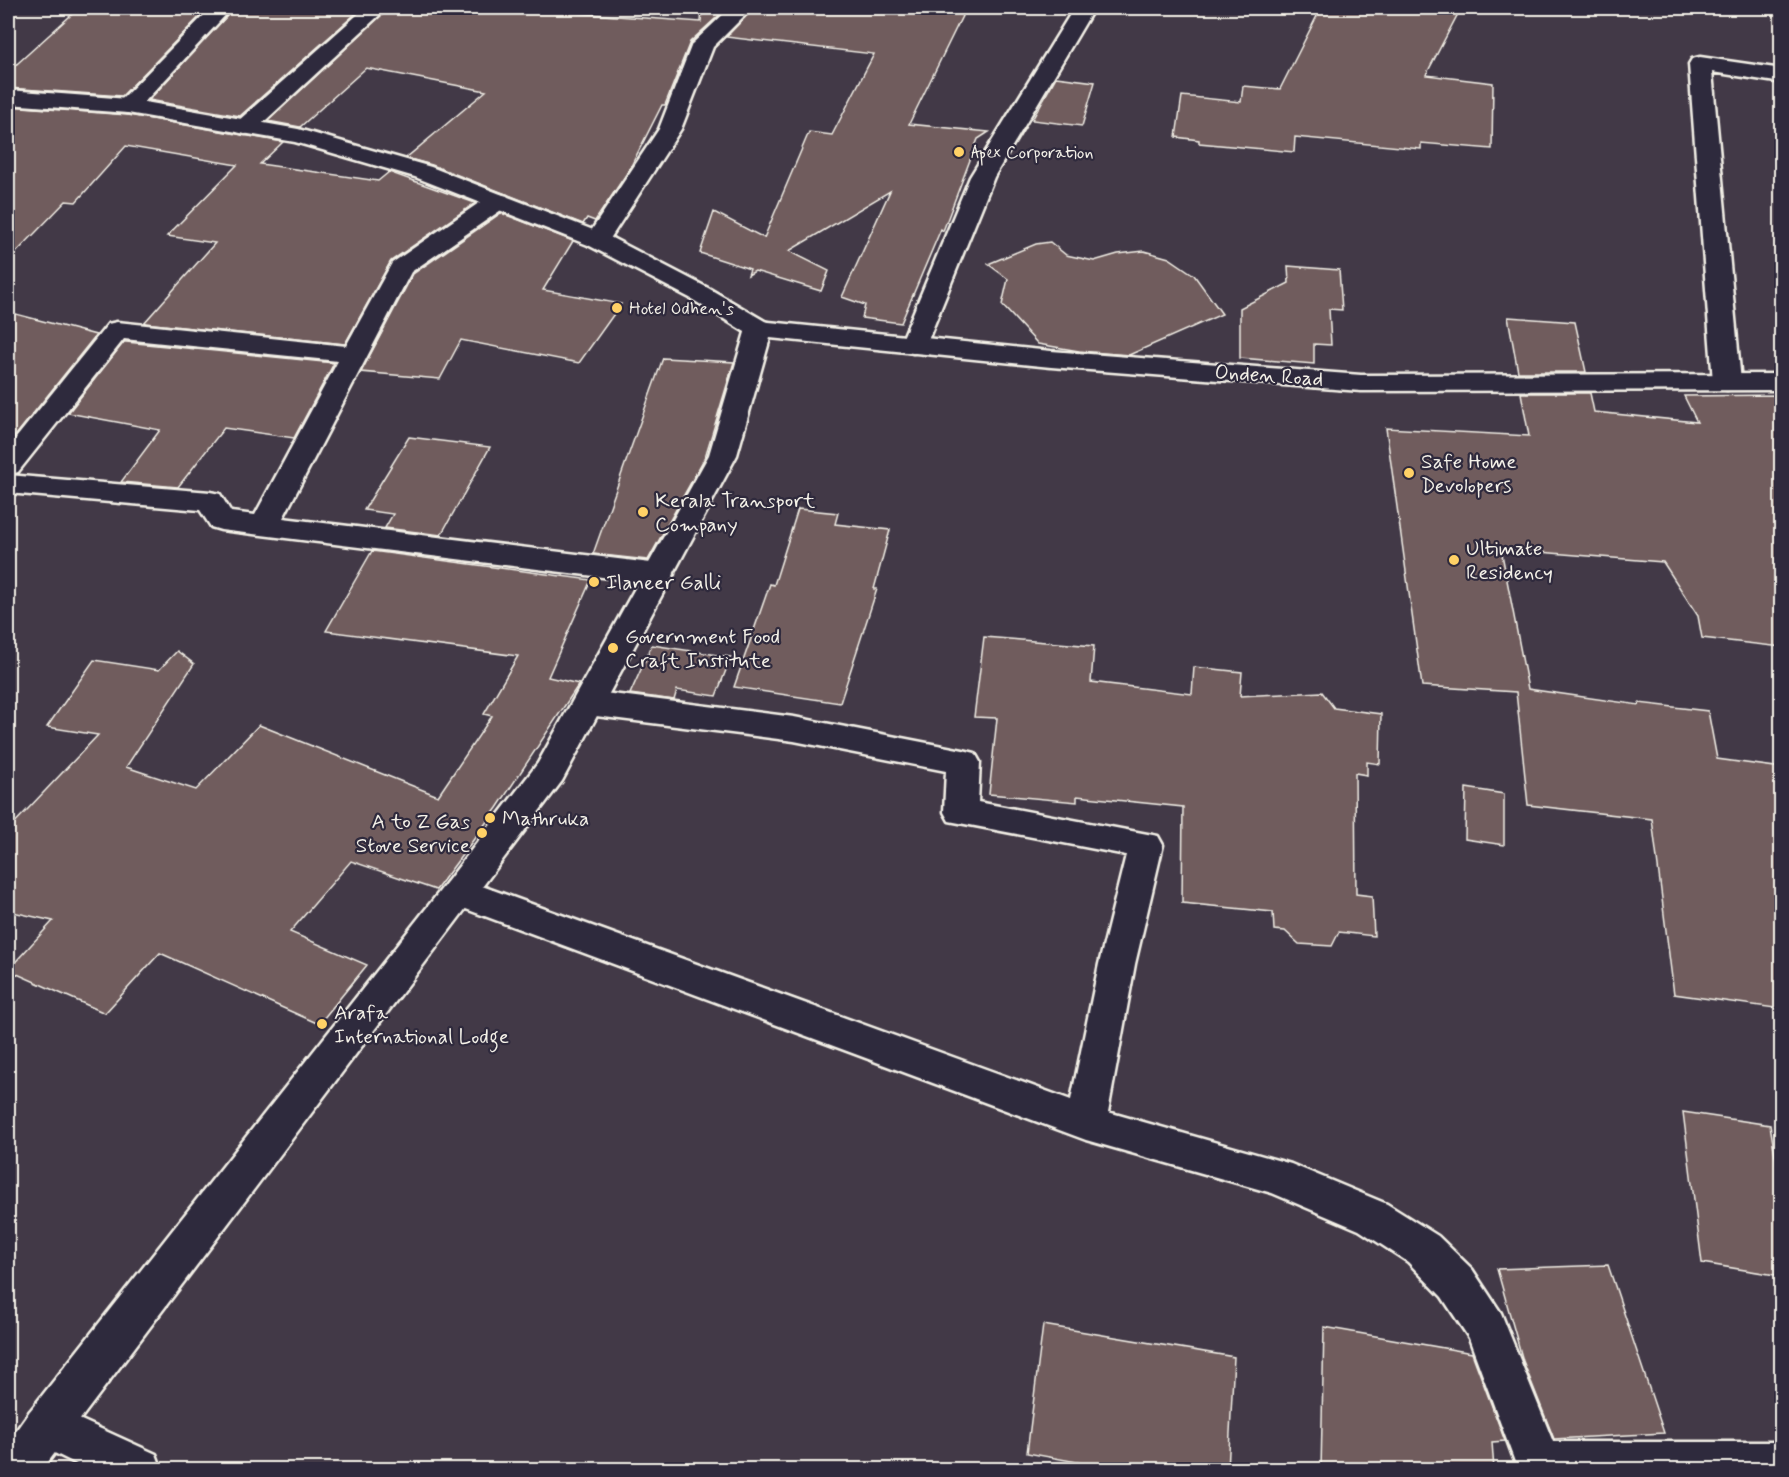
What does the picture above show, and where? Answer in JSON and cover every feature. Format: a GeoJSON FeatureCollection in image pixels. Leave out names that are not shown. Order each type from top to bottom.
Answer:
{"type":"FeatureCollection","features":[{"type":"Feature","properties":{"kind":"street"},"geometry":{"type":"LineString","coordinates":[[128,106],[222,8]]}},
{"type":"Feature","properties":{"kind":"street"},"geometry":{"type":"LineString","coordinates":[[246,127],[377,8]]}},
{"type":"Feature","properties":{"kind":"street"},"geometry":{"type":"LineString","coordinates":[[597,240],[670,129],[703,44],[742,8]]}},
{"type":"Feature","properties":{"kind":"street"},"geometry":{"type":"LineString","coordinates":[[913,345],[982,177],[1084,8]]}},
{"type":"Feature","properties":{"kind":"street"},"geometry":{"type":"LineString","coordinates":[[1727,382],[1700,64],[1782,76]]}},
{"type":"Feature","properties":{"kind":"street"},"geometry":{"type":"LineString","coordinates":[[8,97],[128,106],[298,136],[423,172],[597,240],[699,293],[759,329],[723,456],[550,772],[460,892],[46,1426],[15,1470]]}},
{"type":"Feature","properties":{"kind":"street"},"geometry":{"type":"LineString","coordinates":[[264,526],[401,268],[498,201]]}},
{"type":"Feature","properties":{"kind":"street","name":"Onden Road"},"geometry":{"type":"LineString","coordinates":[[759,329],[1063,360],[1361,383],[1782,382]]}},
{"type":"Feature","properties":{"kind":"street"},"geometry":{"type":"LineString","coordinates":[[8,466],[117,330],[355,355]]}},
{"type":"Feature","properties":{"kind":"street"},"geometry":{"type":"LineString","coordinates":[[8,484],[210,501],[220,520],[659,574]]}},
{"type":"Feature","properties":{"kind":"street"},"geometry":{"type":"LineString","coordinates":[[588,703],[794,729],[963,762],[962,812],[1146,845],[1117,964],[1086,1123]]}},
{"type":"Feature","properties":{"kind":"street"},"geometry":{"type":"LineString","coordinates":[[460,892],[1086,1123],[1277,1177],[1373,1217],[1423,1249],[1456,1282],[1486,1327],[1538,1467],[1782,1465]]}},
{"type":"Feature","properties":{"kind":"street"},"geometry":{"type":"LineString","coordinates":[[46,1426],[140,1470]]}},
{"type":"Feature","properties":{"kind":"building"},"geometry":{"type":"Polygon","coordinates":[[[79,8],[208,8],[122,96],[8,88],[8,72],[79,8]]]}},
{"type":"Feature","properties":{"kind":"building"},"geometry":{"type":"Polygon","coordinates":[[[234,8],[362,8],[240,116],[149,100],[234,8]]]}},
{"type":"Feature","properties":{"kind":"building"},"geometry":{"type":"Polygon","coordinates":[[[389,8],[549,8],[547,11],[701,22],[702,8],[727,8],[690,42],[665,105],[662,105],[629,170],[595,221],[587,218],[583,224],[432,165],[406,158],[486,91],[366,68],[300,127],[268,121],[389,8]]]}},
{"type":"Feature","properties":{"kind":"building"},"geometry":{"type":"Polygon","coordinates":[[[754,8],[966,8],[909,124],[989,132],[978,139],[943,231],[941,229],[901,323],[862,318],[865,305],[842,297],[890,191],[789,251],[829,271],[821,291],[755,271],[748,275],[750,269],[700,253],[714,212],[764,238],[809,132],[832,135],[874,54],[726,37],[754,8]]]}},
{"type":"Feature","properties":{"kind":"building"},"geometry":{"type":"Polygon","coordinates":[[[1321,8],[1461,8],[1426,75],[1493,83],[1492,149],[1421,143],[1421,149],[1295,137],[1294,152],[1199,143],[1199,140],[1176,137],[1182,96],[1241,102],[1243,86],[1280,89],[1321,8]]]}},
{"type":"Feature","properties":{"kind":"building"},"geometry":{"type":"Polygon","coordinates":[[[1056,77],[1095,82],[1082,126],[1032,120],[1056,77]]]}},
{"type":"Feature","properties":{"kind":"building"},"geometry":{"type":"Polygon","coordinates":[[[8,106],[128,115],[283,142],[260,164],[378,181],[389,172],[475,203],[391,261],[345,344],[144,323],[215,243],[167,236],[237,165],[126,146],[76,202],[66,201],[8,261],[8,106]]]}},
{"type":"Feature","properties":{"kind":"building"},"geometry":{"type":"Polygon","coordinates":[[[501,213],[573,241],[543,290],[621,304],[579,363],[461,340],[440,379],[361,372],[413,274],[501,213]]]}},
{"type":"Feature","properties":{"kind":"building"},"geometry":{"type":"Polygon","coordinates":[[[1050,242],[1066,255],[1094,261],[1118,254],[1144,251],[1169,258],[1194,275],[1222,314],[1129,355],[1079,351],[1038,344],[1002,305],[1008,279],[988,264],[1036,244],[1050,242]]]}},
{"type":"Feature","properties":{"kind":"building"},"geometry":{"type":"Polygon","coordinates":[[[1288,266],[1339,270],[1342,310],[1329,309],[1331,345],[1314,344],[1314,364],[1240,358],[1240,308],[1289,283],[1288,266]]]}},
{"type":"Feature","properties":{"kind":"building"},"geometry":{"type":"Polygon","coordinates":[[[8,312],[96,335],[8,445],[8,312]]]}},
{"type":"Feature","properties":{"kind":"building"},"geometry":{"type":"Polygon","coordinates":[[[1508,317],[1575,322],[1586,372],[1518,372],[1508,317]]]}},
{"type":"Feature","properties":{"kind":"building"},"geometry":{"type":"Polygon","coordinates":[[[124,342],[334,363],[294,438],[224,428],[178,487],[121,482],[160,430],[68,413],[124,342]]]}},
{"type":"Feature","properties":{"kind":"building","name":"Kerala Transport Company"},"geometry":{"type":"Polygon","coordinates":[[[663,358],[734,362],[705,457],[648,560],[593,554],[663,358]]]}},
{"type":"Feature","properties":{"kind":"building"},"geometry":{"type":"Polygon","coordinates":[[[1521,393],[1590,393],[1594,412],[1697,422],[1684,396],[1782,395],[1782,647],[1702,638],[1698,616],[1663,562],[1501,549],[1528,689],[1639,705],[1639,703],[1708,711],[1717,759],[1782,768],[1782,1009],[1674,994],[1652,819],[1528,805],[1516,692],[1422,686],[1386,428],[1529,436],[1521,393]]]}},
{"type":"Feature","properties":{"kind":"building"},"geometry":{"type":"Polygon","coordinates":[[[409,437],[490,447],[441,535],[385,528],[393,514],[364,510],[409,437]]]}},
{"type":"Feature","properties":{"kind":"building"},"geometry":{"type":"Polygon","coordinates":[[[798,509],[838,513],[835,524],[890,530],[874,589],[877,589],[840,703],[734,687],[770,584],[774,585],[798,509]]]}},
{"type":"Feature","properties":{"kind":"building"},"geometry":{"type":"Polygon","coordinates":[[[372,551],[591,580],[548,677],[579,684],[497,808],[436,890],[351,861],[290,932],[367,965],[319,1024],[160,953],[105,1013],[8,970],[53,921],[8,911],[8,830],[98,735],[47,727],[94,660],[159,670],[177,651],[194,664],[126,767],[196,790],[259,725],[438,796],[492,716],[484,714],[518,656],[326,631],[372,551]]]}},
{"type":"Feature","properties":{"kind":"building"},"geometry":{"type":"Polygon","coordinates":[[[984,637],[1094,646],[1091,682],[1192,694],[1194,667],[1242,672],[1240,696],[1322,692],[1334,708],[1381,714],[1380,764],[1367,762],[1367,775],[1355,773],[1356,894],[1372,896],[1374,936],[1339,932],[1332,946],[1299,944],[1285,931],[1274,930],[1273,912],[1182,903],[1183,807],[1077,796],[1077,802],[989,794],[997,718],[974,717],[984,637]]]}},
{"type":"Feature","properties":{"kind":"building"},"geometry":{"type":"Polygon","coordinates":[[[652,645],[731,657],[716,696],[677,690],[674,700],[630,694],[652,645]]]}},
{"type":"Feature","properties":{"kind":"building"},"geometry":{"type":"Polygon","coordinates":[[[1466,788],[1504,794],[1504,845],[1465,839],[1466,788]]]}},
{"type":"Feature","properties":{"kind":"building"},"geometry":{"type":"Polygon","coordinates":[[[1683,1112],[1770,1125],[1782,1196],[1782,1276],[1702,1263],[1683,1112]]]}},
{"type":"Feature","properties":{"kind":"building"},"geometry":{"type":"Polygon","coordinates":[[[1608,1265],[1664,1433],[1554,1439],[1523,1361],[1497,1269],[1608,1265]]]}},
{"type":"Feature","properties":{"kind":"building"},"geometry":{"type":"Polygon","coordinates":[[[1043,1325],[1234,1357],[1228,1470],[1121,1470],[1027,1453],[1043,1325]]]}},
{"type":"Feature","properties":{"kind":"building"},"geometry":{"type":"Polygon","coordinates":[[[1324,1327],[1472,1353],[1505,1441],[1492,1442],[1494,1470],[1321,1470],[1324,1327]]]}},
{"type":"Feature","properties":{"kind":"place","name":"Apex Corporation"},"geometry":{"type":"Point","coordinates":[959,152]}},
{"type":"Feature","properties":{"kind":"place","name":"Hotel Odhen's"},"geometry":{"type":"Point","coordinates":[617,308]}},
{"type":"Feature","properties":{"kind":"place","name":"Safe Home Devolopers"},"geometry":{"type":"Point","coordinates":[1409,473]}},
{"type":"Feature","properties":{"kind":"place","name":"Kerala Transport Company"},"geometry":{"type":"Point","coordinates":[643,512]}},
{"type":"Feature","properties":{"kind":"place","name":"Ultimate Residency"},"geometry":{"type":"Point","coordinates":[1454,560]}},
{"type":"Feature","properties":{"kind":"place","name":"Ilaneer Galli"},"geometry":{"type":"Point","coordinates":[594,582]}},
{"type":"Feature","properties":{"kind":"place","name":"Government Food Craft Institute"},"geometry":{"type":"Point","coordinates":[613,648]}},
{"type":"Feature","properties":{"kind":"place","name":"Mathruka"},"geometry":{"type":"Point","coordinates":[490,818]}},
{"type":"Feature","properties":{"kind":"place","name":"A to Z Gas Stove Service"},"geometry":{"type":"Point","coordinates":[482,833]}},
{"type":"Feature","properties":{"kind":"place","name":"Arafa International Lodge"},"geometry":{"type":"Point","coordinates":[322,1024]}}]}
